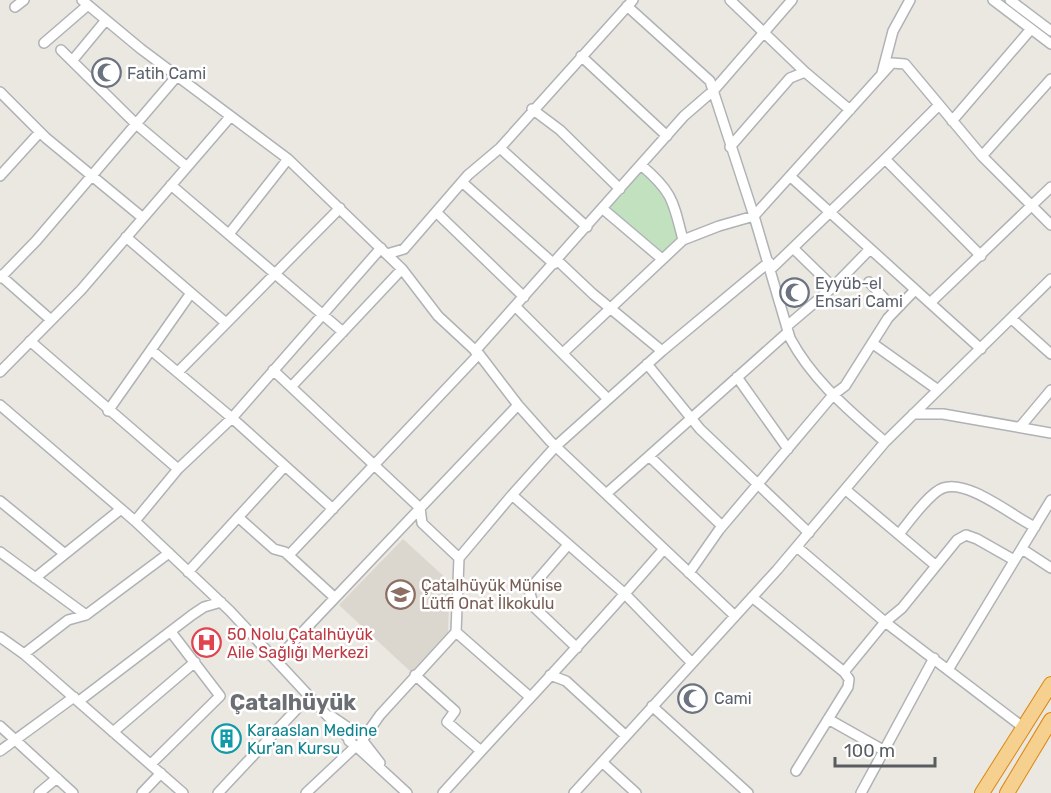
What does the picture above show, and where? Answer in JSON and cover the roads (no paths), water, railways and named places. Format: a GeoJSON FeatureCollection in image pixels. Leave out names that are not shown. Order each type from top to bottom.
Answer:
{"type":"FeatureCollection","features":[{"type":"Feature","properties":{"kind":"highway"},"geometry":{"type":"LineString","coordinates":[[982,793],[1051,684]]}},
{"type":"Feature","properties":{"kind":"highway"},"geometry":{"type":"LineString","coordinates":[[1007,793],[1051,720]]}},
{"type":"Feature","properties":{"kind":"street"},"geometry":{"type":"LineString","coordinates":[[15,7],[24,0]]}},
{"type":"Feature","properties":{"kind":"street"},"geometry":{"type":"LineString","coordinates":[[730,0],[805,72],[850,110]]}},
{"type":"Feature","properties":{"kind":"street"},"geometry":{"type":"LineString","coordinates":[[288,555],[477,353],[684,116],[714,90],[766,33],[792,0]]}},
{"type":"Feature","properties":{"kind":"street"},"geometry":{"type":"LineString","coordinates":[[882,74],[893,32],[910,0]]}},
{"type":"Feature","properties":{"kind":"street"},"geometry":{"type":"LineString","coordinates":[[993,0],[1051,44]]}},
{"type":"Feature","properties":{"kind":"street"},"geometry":{"type":"LineString","coordinates":[[1010,0],[1051,32]]}},
{"type":"Feature","properties":{"kind":"street"},"geometry":{"type":"LineString","coordinates":[[44,43],[85,2],[230,117],[288,159],[402,269],[438,316],[477,353],[518,405],[556,446],[735,616]]}},
{"type":"Feature","properties":{"kind":"street"},"geometry":{"type":"LineString","coordinates":[[135,521],[178,469],[232,418],[322,313],[384,251],[404,249],[462,182],[500,148],[532,109],[630,3],[710,81],[797,352],[828,392],[885,442]]}},
{"type":"Feature","properties":{"kind":"street"},"geometry":{"type":"LineString","coordinates":[[72,61],[106,20]]}},
{"type":"Feature","properties":{"kind":"street"},"geometry":{"type":"LineString","coordinates":[[952,121],[1031,29]]}},
{"type":"Feature","properties":{"kind":"street"},"geometry":{"type":"LineString","coordinates":[[61,50],[136,124],[187,167]]}},
{"type":"Feature","properties":{"kind":"street"},"geometry":{"type":"LineString","coordinates":[[581,56],[667,136]]}},
{"type":"Feature","properties":{"kind":"street"},"geometry":{"type":"LineString","coordinates":[[564,352],[683,240],[719,225],[754,216],[892,63],[905,64],[982,156],[1051,225]]}},
{"type":"Feature","properties":{"kind":"street"},"geometry":{"type":"LineString","coordinates":[[730,147],[790,78],[805,72]]}},
{"type":"Feature","properties":{"kind":"street"},"geometry":{"type":"LineString","coordinates":[[51,320],[1,276],[92,177],[177,76]]}},
{"type":"Feature","properties":{"kind":"street"},"geometry":{"type":"LineString","coordinates":[[982,156],[1051,79]]}},
{"type":"Feature","properties":{"kind":"street"},"geometry":{"type":"LineString","coordinates":[[0,92],[40,132],[143,218]]}},
{"type":"Feature","properties":{"kind":"street"},"geometry":{"type":"LineString","coordinates":[[306,793],[456,632],[459,558],[556,446],[662,351],[792,248],[831,213],[939,106]]}},
{"type":"Feature","properties":{"kind":"street"},"geometry":{"type":"LineString","coordinates":[[532,109],[560,130],[621,189]]}},
{"type":"Feature","properties":{"kind":"street"},"geometry":{"type":"LineString","coordinates":[[0,372],[51,320],[126,237],[230,117]]}},
{"type":"Feature","properties":{"kind":"street"},"geometry":{"type":"LineString","coordinates":[[0,176],[40,132]]}},
{"type":"Feature","properties":{"kind":"street"},"geometry":{"type":"LineString","coordinates":[[500,148],[586,227]]}},
{"type":"Feature","properties":{"kind":"street"},"geometry":{"type":"LineString","coordinates":[[229,234],[288,159]]}},
{"type":"Feature","properties":{"kind":"street"},"geometry":{"type":"LineString","coordinates":[[885,159],[981,256]]}},
{"type":"Feature","properties":{"kind":"street"},"geometry":{"type":"LineString","coordinates":[[641,165],[669,192],[683,240]]}},
{"type":"Feature","properties":{"kind":"street"},"geometry":{"type":"LineString","coordinates":[[790,177],[981,349]]}},
{"type":"Feature","properties":{"kind":"street"},"geometry":{"type":"LineString","coordinates":[[462,182],[662,351]]}},
{"type":"Feature","properties":{"kind":"street"},"geometry":{"type":"LineString","coordinates":[[171,185],[343,332]]}},
{"type":"Feature","properties":{"kind":"street"},"geometry":{"type":"LineString","coordinates":[[930,303],[1051,187]]}},
{"type":"Feature","properties":{"kind":"street"},"geometry":{"type":"LineString","coordinates":[[178,372],[340,208]]}},
{"type":"Feature","properties":{"kind":"street"},"geometry":{"type":"LineString","coordinates":[[603,209],[662,260]]}},
{"type":"Feature","properties":{"kind":"street"},"geometry":{"type":"LineString","coordinates":[[436,212],[524,297]]}},
{"type":"Feature","properties":{"kind":"street"},"geometry":{"type":"LineString","coordinates":[[126,237],[226,323]]}},
{"type":"Feature","properties":{"kind":"street"},"geometry":{"type":"LineString","coordinates":[[792,248],[833,287]]}},
{"type":"Feature","properties":{"kind":"street"},"geometry":{"type":"LineString","coordinates":[[606,494],[737,377],[870,249]]}},
{"type":"Feature","properties":{"kind":"street"},"geometry":{"type":"LineString","coordinates":[[291,387],[402,269]]}},
{"type":"Feature","properties":{"kind":"street"},"geometry":{"type":"LineString","coordinates":[[574,793],[797,547],[885,442],[1051,279]]}},
{"type":"Feature","properties":{"kind":"street"},"geometry":{"type":"LineString","coordinates":[[869,282],[895,310]]}},
{"type":"Feature","properties":{"kind":"street"},"geometry":{"type":"LineString","coordinates":[[689,573],[722,526],[833,395],[845,386],[895,310],[915,290]]}},
{"type":"Feature","properties":{"kind":"street"},"geometry":{"type":"LineString","coordinates":[[108,411],[191,293]]}},
{"type":"Feature","properties":{"kind":"street"},"geometry":{"type":"LineString","coordinates":[[516,307],[564,352],[608,399]]}},
{"type":"Feature","properties":{"kind":"street"},"geometry":{"type":"LineString","coordinates":[[1012,319],[1051,354]]}},
{"type":"Feature","properties":{"kind":"street"},"geometry":{"type":"LineString","coordinates":[[30,341],[108,411],[178,469]]}},
{"type":"Feature","properties":{"kind":"street"},"geometry":{"type":"LineString","coordinates":[[872,343],[938,390]]}},
{"type":"Feature","properties":{"kind":"street"},"geometry":{"type":"LineString","coordinates":[[151,350],[232,418],[333,509]]}},
{"type":"Feature","properties":{"kind":"street"},"geometry":{"type":"LineString","coordinates":[[647,364],[691,417],[757,485],[809,533]]}},
{"type":"Feature","properties":{"kind":"street"},"geometry":{"type":"LineString","coordinates":[[273,370],[420,508],[422,523],[459,558]]}},
{"type":"Feature","properties":{"kind":"street"},"geometry":{"type":"LineString","coordinates":[[737,377],[788,448]]}},
{"type":"Feature","properties":{"kind":"street"},"geometry":{"type":"LineString","coordinates":[[1020,427],[1051,390]]}},
{"type":"Feature","properties":{"kind":"street"},"geometry":{"type":"LineString","coordinates":[[0,405],[122,509],[169,553],[407,793]]}},
{"type":"Feature","properties":{"kind":"street"},"geometry":{"type":"LineString","coordinates":[[276,660],[518,405]]}},
{"type":"Feature","properties":{"kind":"street"},"geometry":{"type":"LineString","coordinates":[[913,414],[943,414],[1051,433]]}},
{"type":"Feature","properties":{"kind":"street"},"geometry":{"type":"LineString","coordinates":[[649,456],[722,526]]}},
{"type":"Feature","properties":{"kind":"street"},"geometry":{"type":"LineString","coordinates":[[188,572],[285,466]]}},
{"type":"Feature","properties":{"kind":"street"},"geometry":{"type":"LineString","coordinates":[[898,534],[931,497],[942,488],[948,487],[965,488],[980,494],[1035,527]]}},
{"type":"Feature","properties":{"kind":"street"},"geometry":{"type":"LineString","coordinates":[[846,490],[935,565]]}},
{"type":"Feature","properties":{"kind":"street"},"geometry":{"type":"LineString","coordinates":[[512,495],[567,546],[625,594],[691,662]]}},
{"type":"Feature","properties":{"kind":"street"},"geometry":{"type":"LineString","coordinates":[[948,670],[1051,500]]}},
{"type":"Feature","properties":{"kind":"street"},"geometry":{"type":"LineString","coordinates":[[0,501],[65,554]]}},
{"type":"Feature","properties":{"kind":"street"},"geometry":{"type":"LineString","coordinates":[[35,578],[122,509]]}},
{"type":"Feature","properties":{"kind":"street"},"geometry":{"type":"LineString","coordinates":[[238,517],[274,549],[288,555],[334,597]]}},
{"type":"Feature","properties":{"kind":"street"},"geometry":{"type":"LineString","coordinates":[[844,672],[885,622],[902,608],[957,540],[966,535],[977,538],[1014,560]]}},
{"type":"Feature","properties":{"kind":"street"},"geometry":{"type":"LineString","coordinates":[[567,546],[529,590],[534,607],[577,648]]}},
{"type":"Feature","properties":{"kind":"street"},"geometry":{"type":"LineString","coordinates":[[797,547],[885,622],[1024,728]]}},
{"type":"Feature","properties":{"kind":"street"},"geometry":{"type":"LineString","coordinates":[[443,793],[577,648],[663,549]]}},
{"type":"Feature","properties":{"kind":"street"},"geometry":{"type":"LineString","coordinates":[[1022,549],[1051,568]]}},
{"type":"Feature","properties":{"kind":"street"},"geometry":{"type":"LineString","coordinates":[[0,552],[86,615]]}},
{"type":"Feature","properties":{"kind":"street"},"geometry":{"type":"LineString","coordinates":[[24,654],[69,620],[86,615],[169,553]]}},
{"type":"Feature","properties":{"kind":"street"},"geometry":{"type":"LineString","coordinates":[[752,597],[844,672],[849,679],[848,687],[796,771]]}},
{"type":"Feature","properties":{"kind":"street"},"geometry":{"type":"LineString","coordinates":[[0,751],[77,699],[204,607],[220,602]]}},
{"type":"Feature","properties":{"kind":"street"},"geometry":{"type":"LineString","coordinates":[[151,764],[220,696],[171,632]]}},
{"type":"Feature","properties":{"kind":"street"},"geometry":{"type":"LineString","coordinates":[[456,632],[530,697]]}},
{"type":"Feature","properties":{"kind":"street"},"geometry":{"type":"LineString","coordinates":[[0,637],[24,654],[77,699],[183,793]]}},
{"type":"Feature","properties":{"kind":"street"},"geometry":{"type":"LineString","coordinates":[[861,793],[934,658]]}},
{"type":"Feature","properties":{"kind":"street"},"geometry":{"type":"LineString","coordinates":[[114,732],[195,662]]}},
{"type":"Feature","properties":{"kind":"street"},"geometry":{"type":"LineString","coordinates":[[416,675],[455,711],[447,722],[481,751]]}},
{"type":"Feature","properties":{"kind":"street"},"geometry":{"type":"LineString","coordinates":[[550,675],[566,681],[626,736]]}},
{"type":"Feature","properties":{"kind":"street"},"geometry":{"type":"LineString","coordinates":[[218,793],[309,696]]}},
{"type":"Feature","properties":{"kind":"street"},"geometry":{"type":"LineString","coordinates":[[652,706],[748,793]]}},
{"type":"Feature","properties":{"kind":"street"},"geometry":{"type":"LineString","coordinates":[[828,719],[883,750]]}},
{"type":"Feature","properties":{"kind":"street"},"geometry":{"type":"LineString","coordinates":[[0,726],[73,793]]}},
{"type":"Feature","properties":{"kind":"street"},"geometry":{"type":"LineString","coordinates":[[602,762],[636,793]]}},
{"type":"Feature","properties":{"kind":"street"},"geometry":{"type":"LineString","coordinates":[[142,793],[161,773]]}},
{"type":"Feature","properties":{"kind":"street"},"geometry":{"type":"LineString","coordinates":[[39,793],[57,778]]}},
{"type":"Feature","properties":{"kind":"place","name":"Fatih Cami"},"geometry":{"type":"Point","coordinates":[106,73]}},
{"type":"Feature","properties":{"kind":"place","name":"Eyyüb-el Ensari Cami"},"geometry":{"type":"Point","coordinates":[794,292]}},
{"type":"Feature","properties":{"kind":"place","name":"Çatalhüyük Münise Lütfi Onat İlkokulu"},"geometry":{"type":"Point","coordinates":[400,594]}},
{"type":"Feature","properties":{"kind":"place","name":"50 Nolu Çatalhüyük Aile Sağlığı Merkezi"},"geometry":{"type":"Point","coordinates":[206,643]}},
{"type":"Feature","properties":{"kind":"place","name":"Cami"},"geometry":{"type":"Point","coordinates":[693,698]}},
{"type":"Feature","properties":{"kind":"place","name":"Karaaslan Medine Kur'an Kursu"},"geometry":{"type":"Point","coordinates":[226,739]}},
{"type":"Feature","properties":{"kind":"district","name":"Çatalhüyük"},"geometry":{"type":"Point","coordinates":[293,702]}}]}
